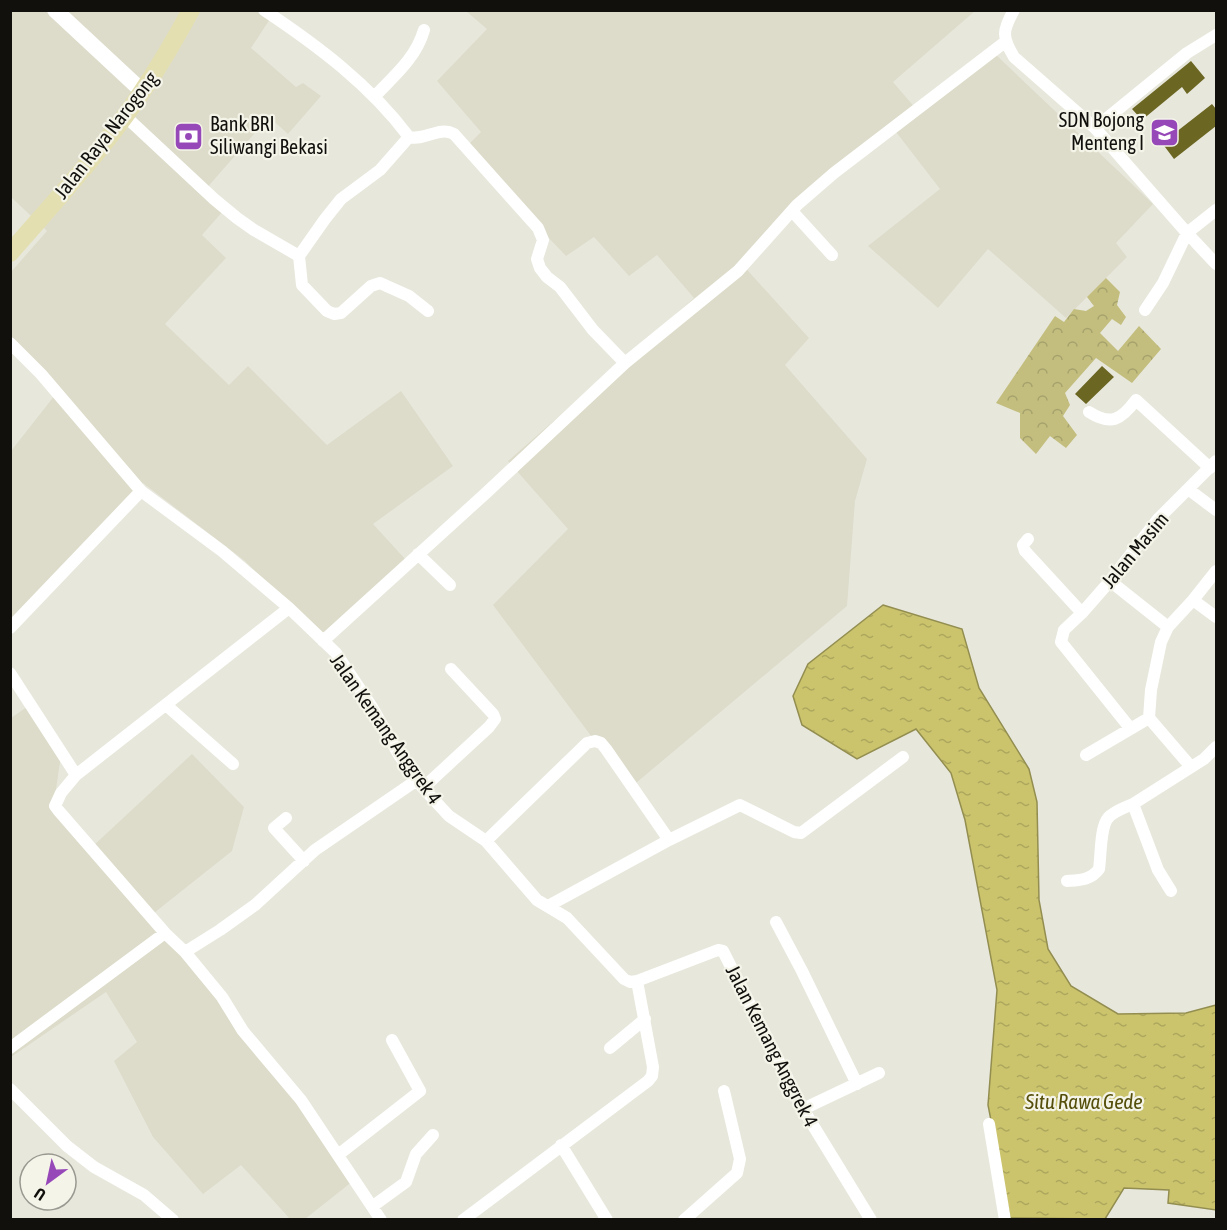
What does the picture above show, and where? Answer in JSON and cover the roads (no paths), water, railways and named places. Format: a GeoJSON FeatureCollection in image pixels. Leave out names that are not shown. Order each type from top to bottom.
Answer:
{"type":"FeatureCollection","features":[{"type":"Feature","properties":{"kind":"main road"},"geometry":{"type":"LineString","coordinates":[[55,10],[142,91]]}},
{"type":"Feature","properties":{"kind":"main road","name":"Jalan Raya Narogong"},"geometry":{"type":"LineString","coordinates":[[10,253],[85,167],[125,116],[162,63],[191,10]]}},
{"type":"Feature","properties":{"kind":"street"},"geometry":{"type":"LineString","coordinates":[[264,10],[340,64],[375,96],[410,137],[418,139],[443,130],[454,134],[538,228],[543,240],[537,259],[540,268],[560,287],[593,330],[625,363]]}},
{"type":"Feature","properties":{"kind":"street"},"geometry":{"type":"LineString","coordinates":[[1014,10],[1006,23],[1005,42],[1014,57],[1095,128],[1123,156],[1186,233],[1216,264]]}},
{"type":"Feature","properties":{"kind":"street"},"geometry":{"type":"LineString","coordinates":[[375,96],[408,61],[424,30]]}},
{"type":"Feature","properties":{"kind":"street"},"geometry":{"type":"LineString","coordinates":[[1095,128],[1187,52],[1216,35]]}},
{"type":"Feature","properties":{"kind":"street"},"geometry":{"type":"LineString","coordinates":[[323,641],[625,363],[738,271],[792,211],[834,173],[1005,42]]}},
{"type":"Feature","properties":{"kind":"street"},"geometry":{"type":"LineString","coordinates":[[125,116],[237,218],[299,256]]}},
{"type":"Feature","properties":{"kind":"street"},"geometry":{"type":"LineString","coordinates":[[410,137],[374,175],[341,200],[299,256],[302,285],[327,311],[334,314],[341,313],[371,286],[380,283],[409,296],[428,311]]}},
{"type":"Feature","properties":{"kind":"street"},"geometry":{"type":"LineString","coordinates":[[1145,310],[1163,284],[1186,233],[1216,210]]}},
{"type":"Feature","properties":{"kind":"street"},"geometry":{"type":"LineString","coordinates":[[792,211],[832,255]]}},
{"type":"Feature","properties":{"kind":"street","name":"Jalan Kemang Anggrek 4"},"geometry":{"type":"LineString","coordinates":[[10,343],[41,374],[141,491],[222,551],[289,608],[336,653],[372,706],[399,755],[420,784],[449,816],[486,842],[537,900],[567,918],[624,979],[630,982],[637,981],[718,950],[723,951],[803,1109],[871,1220]]}},
{"type":"Feature","properties":{"kind":"street"},"geometry":{"type":"LineString","coordinates":[[1089,412],[1101,420],[1111,420],[1127,412],[1136,400],[1213,464]]}},
{"type":"Feature","properties":{"kind":"street","name":"Jalan Masim"},"geometry":{"type":"LineString","coordinates":[[1130,728],[1061,642],[1061,636],[1110,581],[1158,519],[1213,464]]}},
{"type":"Feature","properties":{"kind":"street"},"geometry":{"type":"LineString","coordinates":[[1188,489],[1216,510]]}},
{"type":"Feature","properties":{"kind":"street"},"geometry":{"type":"LineString","coordinates":[[10,628],[141,491]]}},
{"type":"Feature","properties":{"kind":"street"},"geometry":{"type":"LineString","coordinates":[[1028,539],[1023,545],[1025,551],[1082,613]]}},
{"type":"Feature","properties":{"kind":"street"},"geometry":{"type":"LineString","coordinates":[[418,554],[450,585]]}},
{"type":"Feature","properties":{"kind":"street"},"geometry":{"type":"LineString","coordinates":[[1191,767],[1149,718],[1151,690],[1158,651],[1168,627],[1216,571]]}},
{"type":"Feature","properties":{"kind":"street"},"geometry":{"type":"LineString","coordinates":[[1110,581],[1168,627]]}},
{"type":"Feature","properties":{"kind":"street"},"geometry":{"type":"LineString","coordinates":[[1193,600],[1216,617]]}},
{"type":"Feature","properties":{"kind":"street"},"geometry":{"type":"LineString","coordinates":[[289,608],[76,775],[61,793],[55,806],[222,997],[243,1031],[300,1100],[381,1220]]}},
{"type":"Feature","properties":{"kind":"street"},"geometry":{"type":"LineString","coordinates":[[185,952],[255,905],[304,861],[367,813],[420,784],[489,727],[495,719],[493,714],[451,669]]}},
{"type":"Feature","properties":{"kind":"street"},"geometry":{"type":"LineString","coordinates":[[10,673],[76,775]]}},
{"type":"Feature","properties":{"kind":"street"},"geometry":{"type":"LineString","coordinates":[[166,705],[233,764]]}},
{"type":"Feature","properties":{"kind":"street"},"geometry":{"type":"LineString","coordinates":[[1086,755],[1149,718]]}},
{"type":"Feature","properties":{"kind":"street"},"geometry":{"type":"LineString","coordinates":[[486,842],[587,743],[595,741],[601,743],[606,749],[669,840]]}},
{"type":"Feature","properties":{"kind":"street"},"geometry":{"type":"LineString","coordinates":[[1068,881],[1091,878],[1099,869],[1104,826],[1107,819],[1216,750]]}},
{"type":"Feature","properties":{"kind":"street"},"geometry":{"type":"LineString","coordinates":[[548,906],[669,840],[742,805],[794,832],[801,832],[903,757]]}},
{"type":"Feature","properties":{"kind":"street"},"geometry":{"type":"LineString","coordinates":[[1133,804],[1158,870],[1171,891]]}},
{"type":"Feature","properties":{"kind":"street"},"geometry":{"type":"LineString","coordinates":[[286,818],[274,828],[304,861]]}},
{"type":"Feature","properties":{"kind":"street"},"geometry":{"type":"LineString","coordinates":[[776,922],[857,1084]]}},
{"type":"Feature","properties":{"kind":"street"},"geometry":{"type":"LineString","coordinates":[[10,1048],[165,933]]}},
{"type":"Feature","properties":{"kind":"street"},"geometry":{"type":"LineString","coordinates":[[463,1220],[652,1076],[653,1067],[637,981]]}},
{"type":"Feature","properties":{"kind":"street"},"geometry":{"type":"LineString","coordinates":[[610,1048],[645,1019]]}},
{"type":"Feature","properties":{"kind":"street"},"geometry":{"type":"LineString","coordinates":[[338,1155],[420,1091],[392,1040]]}},
{"type":"Feature","properties":{"kind":"street"},"geometry":{"type":"LineString","coordinates":[[803,1109],[879,1073]]}},
{"type":"Feature","properties":{"kind":"street"},"geometry":{"type":"LineString","coordinates":[[10,1089],[68,1146],[94,1167],[144,1196],[173,1220]]}},
{"type":"Feature","properties":{"kind":"street"},"geometry":{"type":"LineString","coordinates":[[684,1220],[736,1173],[740,1166],[741,1159],[724,1091]]}},
{"type":"Feature","properties":{"kind":"street"},"geometry":{"type":"LineString","coordinates":[[989,1124],[1005,1220]]}},
{"type":"Feature","properties":{"kind":"street"},"geometry":{"type":"LineString","coordinates":[[373,1206],[404,1185],[416,1154],[433,1135]]}},
{"type":"Feature","properties":{"kind":"street"},"geometry":{"type":"LineString","coordinates":[[561,1145],[607,1220]]}},
{"type":"Feature","properties":{"kind":"water","name":"Situ Rawa Gede"},"geometry":{"type":"Polygon","coordinates":[[[883,605],[962,629],[979,688],[1029,769],[1037,802],[1039,900],[1048,949],[1071,986],[1118,1014],[1186,1013],[1216,1005],[1216,1210],[1168,1203],[1169,1190],[1124,1188],[1105,1219],[1010,1218],[988,1105],[997,990],[965,820],[951,773],[916,729],[857,759],[802,725],[793,696],[808,664],[883,605]]]}},
{"type":"Feature","properties":{"kind":"place","name":"SDN Bojong Menteng I"},"geometry":{"type":"Point","coordinates":[1165,132]}},
{"type":"Feature","properties":{"kind":"place","name":"Bank BRI Siliwangi Bekasi"},"geometry":{"type":"Point","coordinates":[189,136]}}]}
